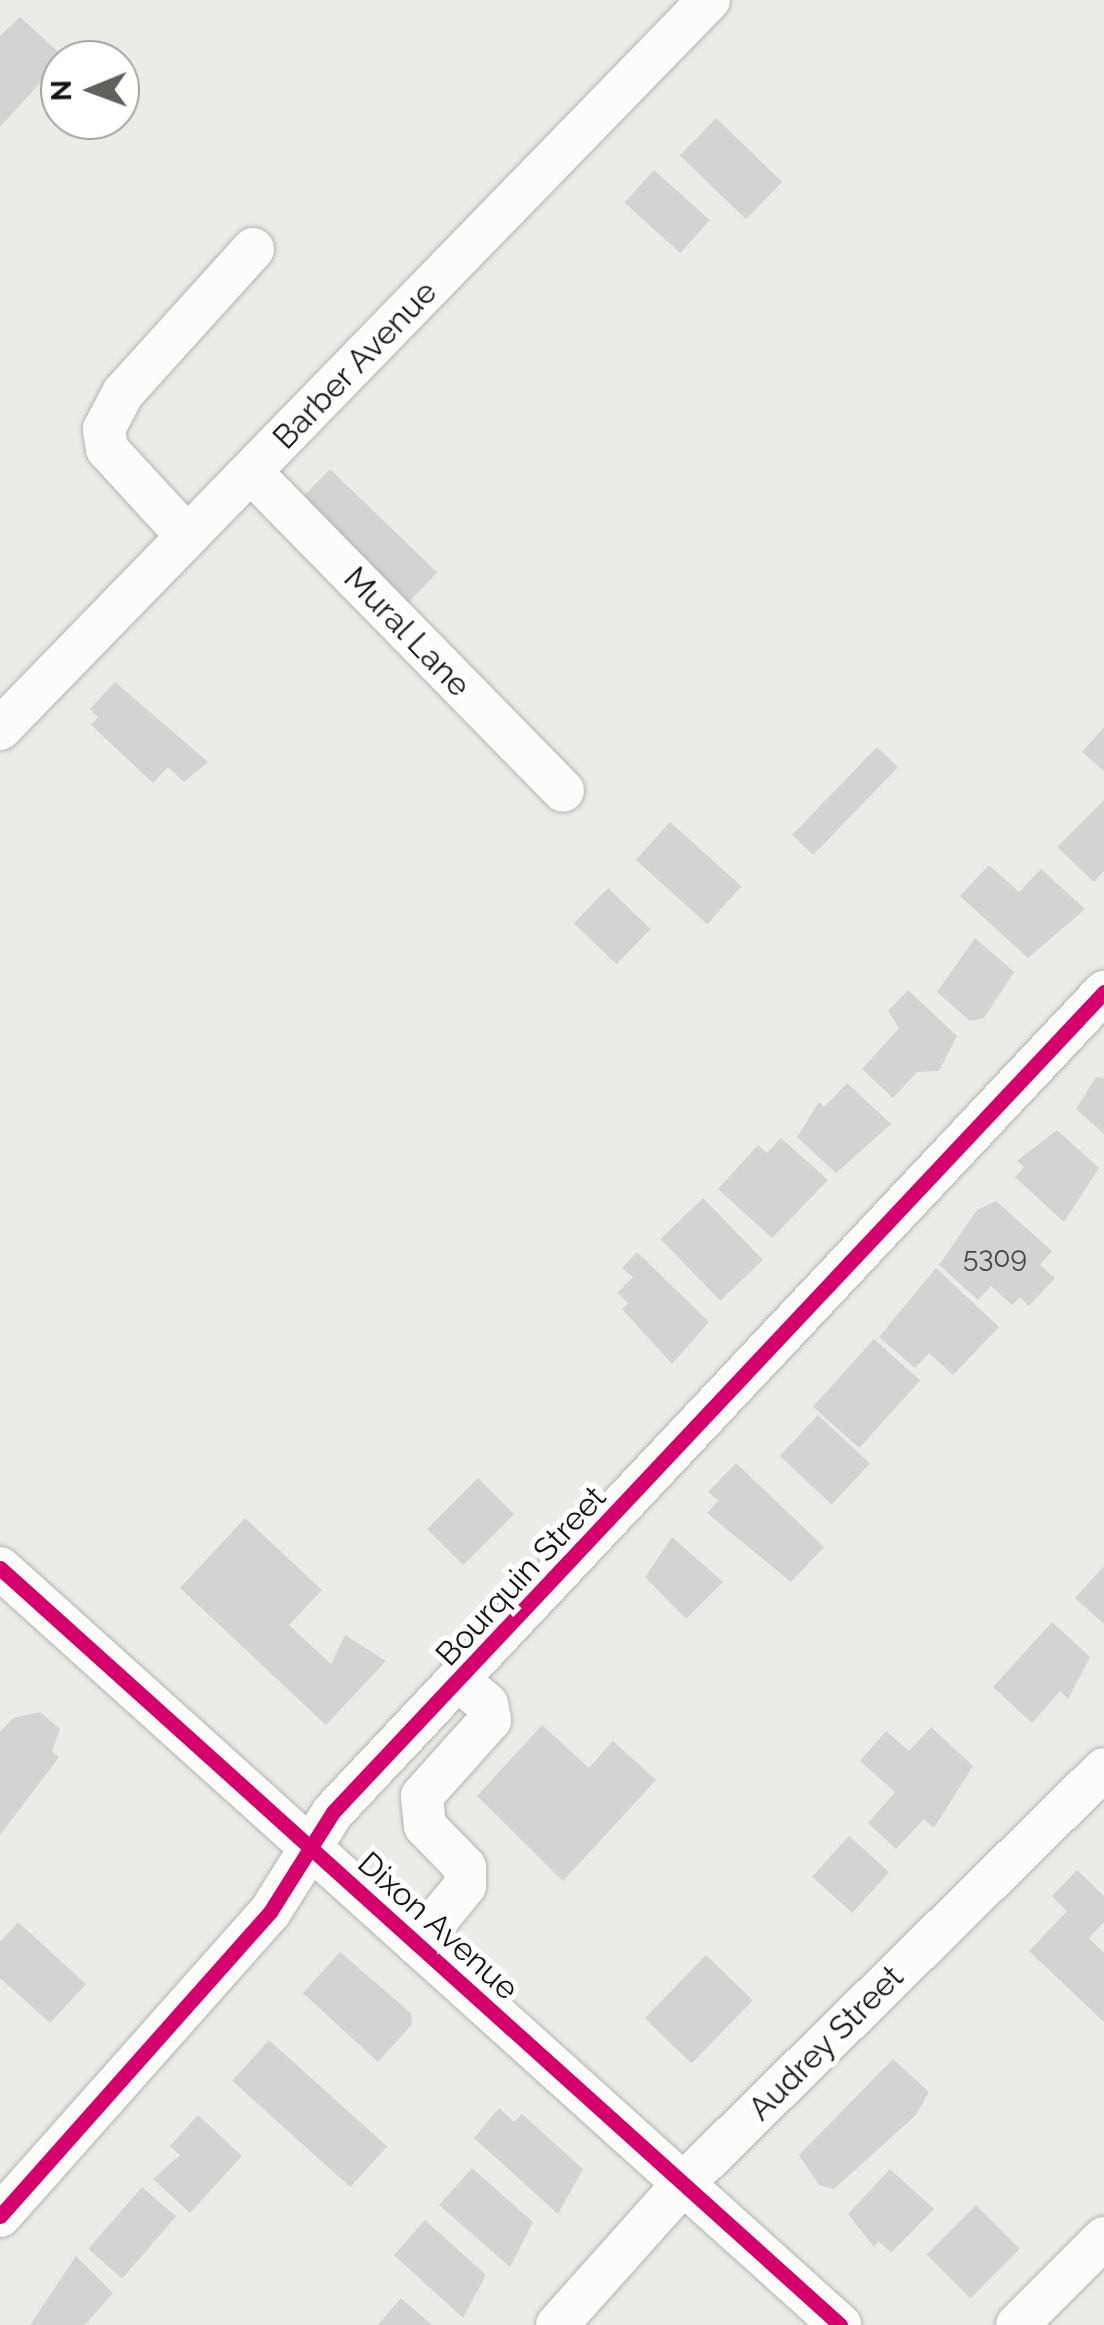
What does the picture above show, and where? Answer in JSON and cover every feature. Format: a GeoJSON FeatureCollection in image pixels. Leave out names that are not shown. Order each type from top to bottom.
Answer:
{"type":"FeatureCollection","features":[{"type":"Feature","properties":{"kind":"street","name":"Barber Avenue"},"geometry":{"type":"LineString","coordinates":[[0,729],[708,0]]}},
{"type":"Feature","properties":{"kind":"street"},"geometry":{"type":"LineString","coordinates":[[187,536],[107,449],[104,429],[123,393],[253,249]]}},
{"type":"Feature","properties":{"kind":"street","name":"Mural Lane"},"geometry":{"type":"LineString","coordinates":[[251,472],[563,791]]}},
{"type":"Feature","properties":{"kind":"street","name":"Bourquin Street"},"geometry":{"type":"LineString","coordinates":[[0,2216],[270,1912],[306,1844],[1104,992]]}},
{"type":"Feature","properties":{"kind":"street","name":"Dixon Avenue"},"geometry":{"type":"LineString","coordinates":[[0,1568],[840,2325]]}},
{"type":"Feature","properties":{"kind":"street"},"geometry":{"type":"LineString","coordinates":[[417,1944],[465,1886],[465,1868],[425,1826],[422,1796],[490,1720],[487,1704],[460,1682]]}},
{"type":"Feature","properties":{"kind":"street","name":"Audrey Street"},"geometry":{"type":"LineString","coordinates":[[557,2325],[683,2184],[1104,1770]]}},
{"type":"Feature","properties":{"kind":"street"},"geometry":{"type":"LineString","coordinates":[[1017,2325],[1104,2238]]}},
{"type":"Feature","properties":{"kind":"building"},"geometry":{"type":"Polygon","coordinates":[[[20,17],[45,40],[40,40],[40,83],[0,127],[0,36],[20,17]]]}},
{"type":"Feature","properties":{"kind":"building"},"geometry":{"type":"Polygon","coordinates":[[[716,118],[782,182],[746,219],[680,155],[716,118]]]}},
{"type":"Feature","properties":{"kind":"building"},"geometry":{"type":"Polygon","coordinates":[[[654,170],[710,220],[680,253],[625,203],[654,170]]]}},
{"type":"Feature","properties":{"kind":"building"},"geometry":{"type":"Polygon","coordinates":[[[330,469],[437,573],[402,608],[295,505],[330,469]]]}},
{"type":"Feature","properties":{"kind":"building"},"geometry":{"type":"Polygon","coordinates":[[[115,682],[208,762],[184,782],[168,767],[153,783],[91,725],[98,717],[90,709],[115,682]]]}},
{"type":"Feature","properties":{"kind":"building"},"geometry":{"type":"Polygon","coordinates":[[[1104,727],[1104,771],[1082,752],[1104,727]]]}},
{"type":"Feature","properties":{"kind":"building"},"geometry":{"type":"Polygon","coordinates":[[[877,747],[898,767],[813,855],[792,835],[877,747]]]}},
{"type":"Feature","properties":{"kind":"building"},"geometry":{"type":"Polygon","coordinates":[[[1104,800],[1104,871],[1094,882],[1057,847],[1104,800]]]}},
{"type":"Feature","properties":{"kind":"building"},"geometry":{"type":"Polygon","coordinates":[[[670,822],[741,886],[707,924],[636,860],[670,822]]]}},
{"type":"Feature","properties":{"kind":"building"},"geometry":{"type":"Polygon","coordinates":[[[989,865],[1019,892],[1041,869],[1085,909],[1028,958],[960,896],[989,865]]]}},
{"type":"Feature","properties":{"kind":"building"},"geometry":{"type":"Polygon","coordinates":[[[608,888],[650,929],[616,964],[574,923],[608,888]]]}},
{"type":"Feature","properties":{"kind":"building"},"geometry":{"type":"Polygon","coordinates":[[[975,938],[1014,972],[984,1018],[970,1021],[937,992],[975,938]]]}},
{"type":"Feature","properties":{"kind":"building"},"geometry":{"type":"Polygon","coordinates":[[[908,990],[957,1036],[939,1071],[917,1072],[893,1098],[862,1069],[899,1028],[888,1011],[908,990]]]}},
{"type":"Feature","properties":{"kind":"building"},"geometry":{"type":"Polygon","coordinates":[[[1096,1077],[1104,1078],[1104,1134],[1076,1109],[1096,1077]]]}},
{"type":"Feature","properties":{"kind":"building"},"geometry":{"type":"Polygon","coordinates":[[[847,1083],[891,1124],[836,1173],[797,1137],[819,1102],[824,1107],[847,1083]]]}},
{"type":"Feature","properties":{"kind":"building"},"geometry":{"type":"Polygon","coordinates":[[[1057,1130],[1099,1168],[1064,1222],[1015,1177],[1024,1167],[1017,1161],[1057,1130]]]}},
{"type":"Feature","properties":{"kind":"building"},"geometry":{"type":"Polygon","coordinates":[[[781,1138],[828,1180],[772,1238],[718,1189],[758,1145],[767,1153],[781,1138]]]}},
{"type":"Feature","properties":{"kind":"building"},"geometry":{"type":"Polygon","coordinates":[[[703,1198],[763,1260],[720,1301],[661,1239],[703,1198]]]}},
{"type":"Feature","properties":{"kind":"building"},"geometry":{"type":"Polygon","coordinates":[[[996,1201],[1052,1251],[1040,1265],[1055,1278],[1029,1306],[1020,1297],[1012,1305],[991,1286],[978,1300],[939,1265],[977,1210],[996,1201]]]}},
{"type":"Feature","properties":{"kind":"building"},"geometry":{"type":"Polygon","coordinates":[[[637,1252],[709,1322],[672,1364],[622,1309],[628,1303],[617,1293],[633,1277],[622,1268],[637,1252]]]}},
{"type":"Feature","properties":{"kind":"building"},"geometry":{"type":"Polygon","coordinates":[[[936,1268],[999,1327],[953,1375],[929,1353],[915,1368],[879,1337],[936,1268]]]}},
{"type":"Feature","properties":{"kind":"building"},"geometry":{"type":"Polygon","coordinates":[[[874,1339],[920,1380],[859,1448],[813,1407],[874,1339]]]}},
{"type":"Feature","properties":{"kind":"building"},"geometry":{"type":"Polygon","coordinates":[[[818,1415],[870,1463],[832,1504],[780,1456],[818,1415]]]}},
{"type":"Feature","properties":{"kind":"building"},"geometry":{"type":"Polygon","coordinates":[[[736,1463],[824,1547],[791,1582],[707,1513],[718,1501],[708,1492],[736,1463]]]}},
{"type":"Feature","properties":{"kind":"building"},"geometry":{"type":"Polygon","coordinates":[[[478,1478],[514,1514],[463,1565],[427,1529],[478,1478]]]}},
{"type":"Feature","properties":{"kind":"building"},"geometry":{"type":"Polygon","coordinates":[[[245,1518],[322,1590],[289,1625],[331,1664],[345,1635],[386,1661],[326,1725],[180,1588],[245,1518]]]}},
{"type":"Feature","properties":{"kind":"building"},"geometry":{"type":"Polygon","coordinates":[[[672,1537],[723,1582],[686,1619],[645,1577],[672,1537]]]}},
{"type":"Feature","properties":{"kind":"building"},"geometry":{"type":"Polygon","coordinates":[[[1104,1566],[1104,1624],[1075,1598],[1104,1566]]]}},
{"type":"Feature","properties":{"kind":"building"},"geometry":{"type":"Polygon","coordinates":[[[1052,1622],[1090,1657],[1068,1699],[1060,1691],[1032,1723],[993,1687],[1052,1622]]]}},
{"type":"Feature","properties":{"kind":"building"},"geometry":{"type":"Polygon","coordinates":[[[40,1712],[60,1729],[52,1751],[59,1757],[0,1835],[0,1732],[13,1718],[40,1712]]]}},
{"type":"Feature","properties":{"kind":"building"},"geometry":{"type":"Polygon","coordinates":[[[542,1725],[589,1768],[613,1741],[656,1780],[563,1881],[477,1796],[542,1725]]]}},
{"type":"Feature","properties":{"kind":"building"},"geometry":{"type":"Polygon","coordinates":[[[931,1727],[973,1766],[934,1828],[924,1819],[896,1849],[868,1823],[895,1792],[860,1761],[886,1731],[909,1751],[931,1727]]]}},
{"type":"Feature","properties":{"kind":"building"},"geometry":{"type":"Polygon","coordinates":[[[849,1836],[889,1872],[852,1913],[812,1877],[849,1836]]]}},
{"type":"Feature","properties":{"kind":"building"},"geometry":{"type":"Polygon","coordinates":[[[1077,1870],[1104,1896],[1104,1922],[1089,1938],[1104,1953],[1104,2022],[1029,1951],[1067,1911],[1052,1896],[1077,1870]]]}},
{"type":"Feature","properties":{"kind":"building"},"geometry":{"type":"Polygon","coordinates":[[[18,1922],[86,1984],[50,2023],[0,1978],[0,1942],[18,1922]]]}},
{"type":"Feature","properties":{"kind":"building"},"geometry":{"type":"Polygon","coordinates":[[[340,1952],[411,2013],[412,2024],[378,2062],[303,1993],[340,1952]]]}},
{"type":"Feature","properties":{"kind":"building"},"geometry":{"type":"Polygon","coordinates":[[[706,1955],[753,2000],[692,2063],[645,2018],[706,1955]]]}},
{"type":"Feature","properties":{"kind":"building"},"geometry":{"type":"Polygon","coordinates":[[[269,2040],[387,2146],[350,2187],[232,2081],[269,2040]]]}},
{"type":"Feature","properties":{"kind":"building"},"geometry":{"type":"Polygon","coordinates":[[[893,2059],[929,2092],[916,2115],[834,2189],[819,2185],[799,2155],[893,2059]]]}},
{"type":"Feature","properties":{"kind":"building"},"geometry":{"type":"Polygon","coordinates":[[[499,2108],[514,2122],[522,2114],[583,2169],[558,2214],[474,2138],[499,2108]]]}},
{"type":"Feature","properties":{"kind":"building"},"geometry":{"type":"Polygon","coordinates":[[[198,2115],[242,2156],[190,2213],[153,2179],[180,2155],[170,2146],[198,2115]]]}},
{"type":"Feature","properties":{"kind":"building"},"geometry":{"type":"Polygon","coordinates":[[[472,2168],[533,2222],[510,2267],[439,2205],[472,2168]]]}},
{"type":"Feature","properties":{"kind":"building"},"geometry":{"type":"Polygon","coordinates":[[[890,2169],[934,2209],[891,2253],[879,2241],[874,2247],[848,2214],[890,2169]]]}},
{"type":"Feature","properties":{"kind":"building"},"geometry":{"type":"Polygon","coordinates":[[[142,2187],[176,2217],[122,2278],[88,2249],[142,2187]]]}},
{"type":"Feature","properties":{"kind":"building"},"geometry":{"type":"Polygon","coordinates":[[[976,2205],[1020,2249],[970,2298],[927,2254],[976,2205]]]}},
{"type":"Feature","properties":{"kind":"building"},"geometry":{"type":"Polygon","coordinates":[[[425,2220],[486,2275],[463,2318],[394,2255],[425,2220]]]}},
{"type":"Feature","properties":{"kind":"building"},"geometry":{"type":"Polygon","coordinates":[[[76,2256],[113,2293],[85,2325],[30,2325],[76,2256]]]}},
{"type":"Feature","properties":{"kind":"building"},"geometry":{"type":"Polygon","coordinates":[[[401,2298],[432,2325],[378,2325],[401,2298]]]}},
{"type":"Feature","properties":{"kind":"cycle path"},"geometry":{"type":"LineString","coordinates":[[0,2216],[270,1912],[333,1812],[1104,992]]}},
{"type":"Feature","properties":{"kind":"cycle path"},"geometry":{"type":"LineString","coordinates":[[0,1568],[840,2325]]}}]}
